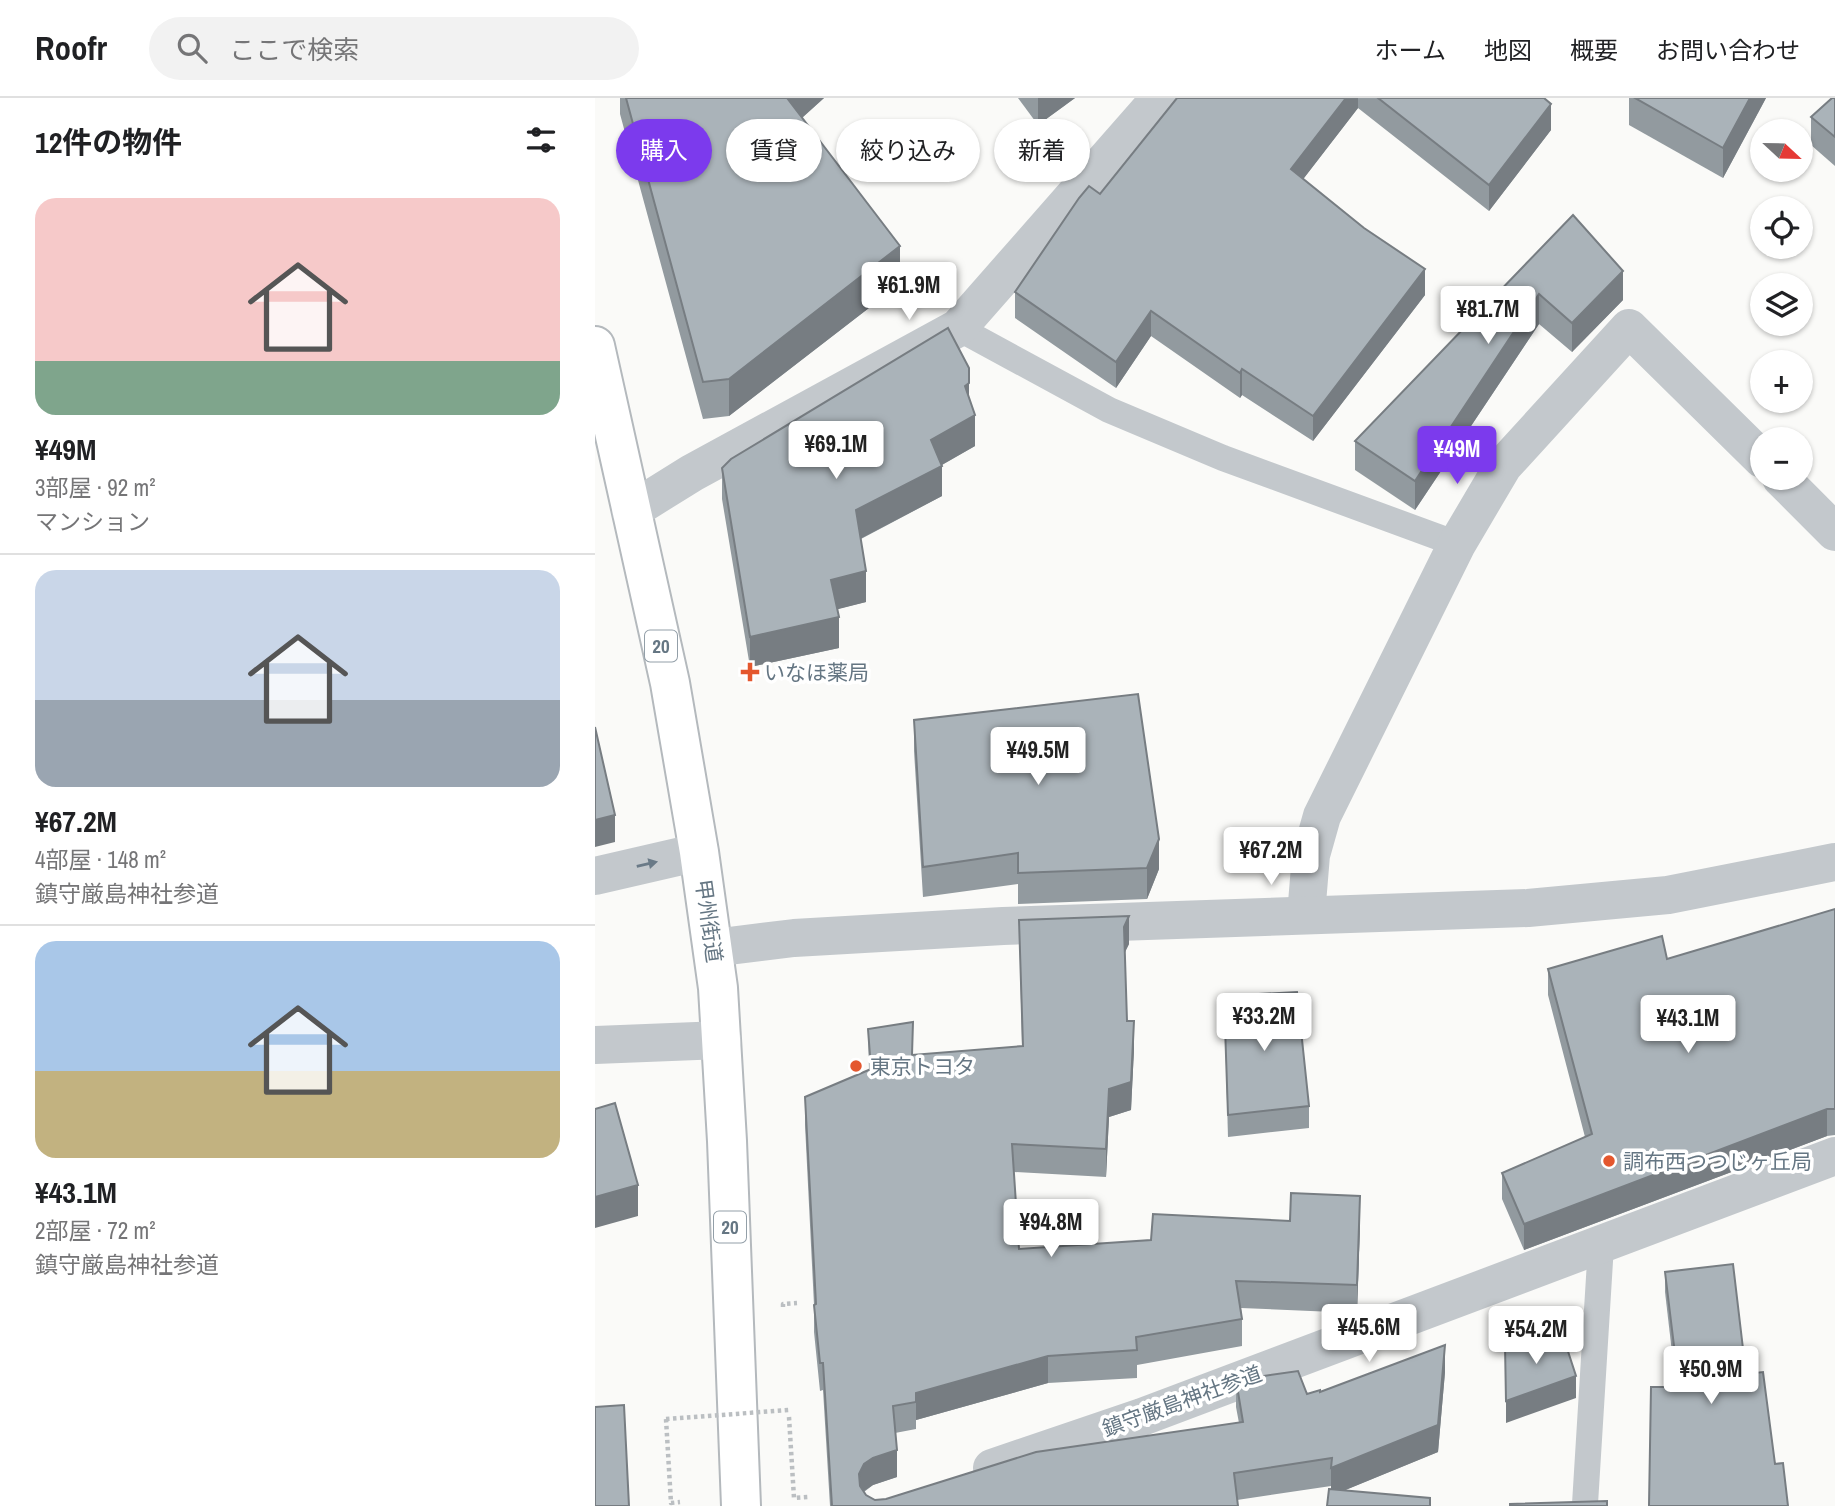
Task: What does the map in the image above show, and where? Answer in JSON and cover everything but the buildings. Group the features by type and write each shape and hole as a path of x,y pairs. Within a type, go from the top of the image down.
{"highway":[{"name":"甲州街道","path":"595,346 670,683 713,948 722,1040 741,1506"}],"street":[{"path":"631,511 692,473 958,328 1160,98"},
{"path":"1306,915 1311,855 1322,816 1457,544 1503,466 1629,328 1750,448"},
{"path":"1793,490 1835,532"},
{"path":"595,876 699,852"},
{"path":"713,948 794,938 989,927 1528,908 1668,895 1835,862"},
{"path":"595,1045 722,1040"},
{"name":"鎮守厳島神社参道","path":"959,1479 1142,1417 1835,1156"}],"lane":[{"path":"958,328 1109,410 1223,458 1457,544"},
{"path":"1585,1504 1601,1245"}],"path":[{"path":"783,1304 797,1303"},
{"path":"680,1502 671,1503 666,1419 789,1410 794,1498 809,1497"}],"place":[{"name":"いなほ薬局","path":"750,672"},
{"name":"東京トヨタ","path":"856,1066"},
{"name":"調布西つつじヶ丘局","path":"1609,1161"}]}
